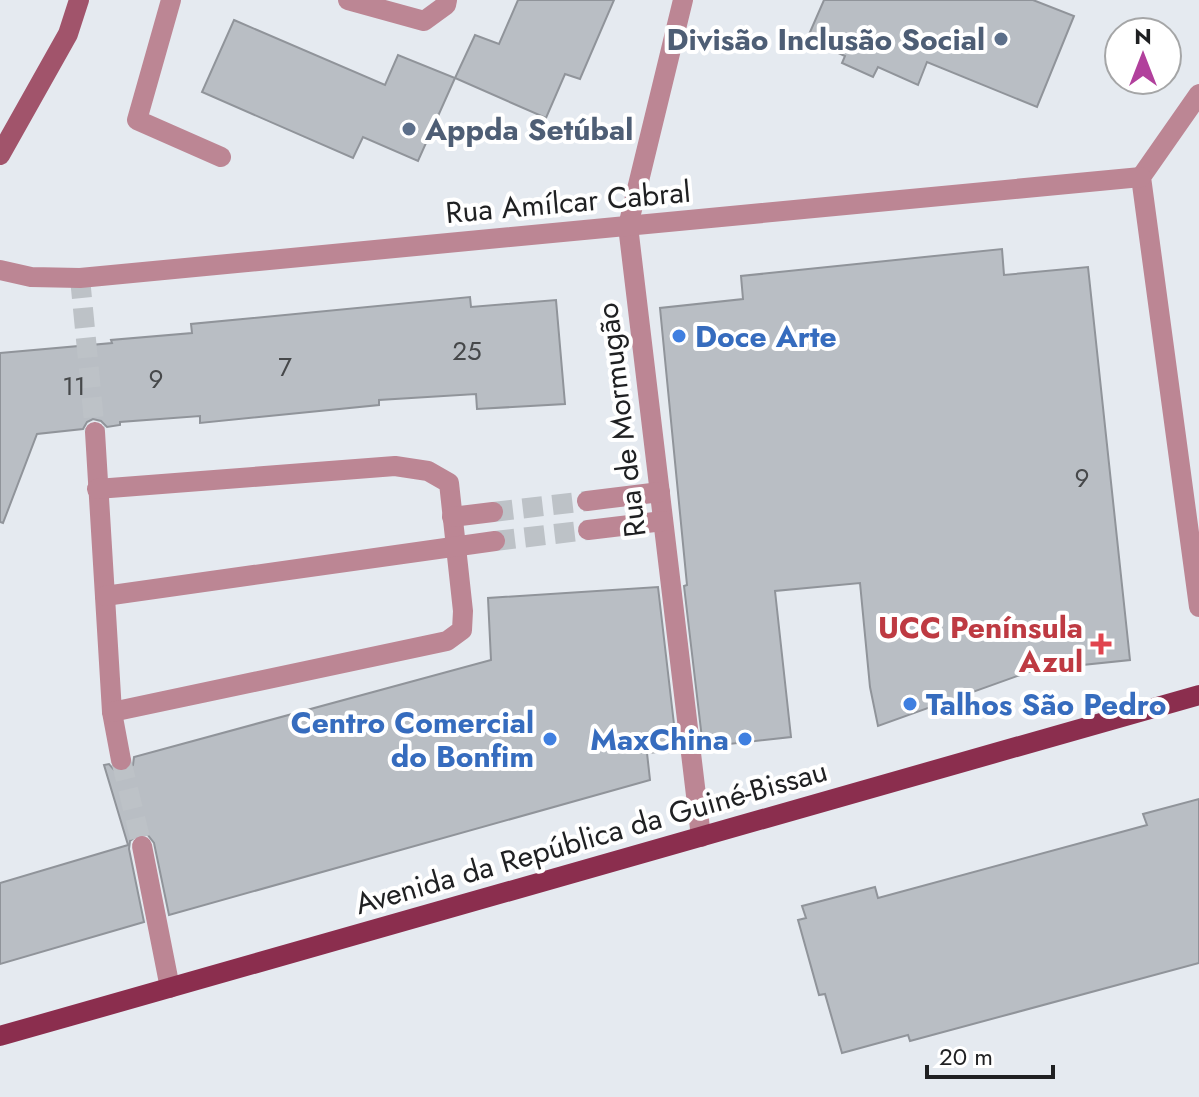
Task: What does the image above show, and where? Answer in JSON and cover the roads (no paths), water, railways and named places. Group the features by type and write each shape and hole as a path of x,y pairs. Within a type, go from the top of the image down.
{"main road":[{"path":"0,155 68,34 79,0"},
{"name":"Avenida da República da Guiné-Bissau","path":"0,1036 1199,695"}],"street":[{"path":"171,0 137,120 221,157"},
{"path":"348,0 424,21 446,5 447,0"},
{"name":"Rua de Mormugão","path":"683,0 628,226 701,837"},
{"path":"1199,94 1141,177 1199,607"},
{"name":"Rua Amílcar Cabral","path":"0,270 31,277 80,278 1141,177"},
{"path":"95,432 112,712 121,760"},
{"path":"97,489 395,466 428,471 449,483 463,611 462,630 447,641 112,712"},
{"path":"587,501 660,492"},
{"path":"452,517 493,512"},
{"path":"588,530 663,521"},
{"path":"105,596 495,541"},
{"path":"142,846 170,988"}],"tunnel":[{"path":"80,278 95,432"},
{"path":"493,512 587,501"},
{"path":"495,541 588,530"},
{"path":"121,760 142,846"}],"place":[{"name":"Divisão Inclusão Social","path":"1001,39"},
{"name":"Appda Setúbal","path":"409,129"},
{"name":"Doce Arte","path":"679,336"},
{"name":"UCC Península Azul","path":"1101,644"},
{"name":"Talhos São Pedro","path":"910,704"},
{"name":"Centro Comercial do Bonfim","path":"550,739"},
{"name":"MaxChina","path":"745,739"}]}
